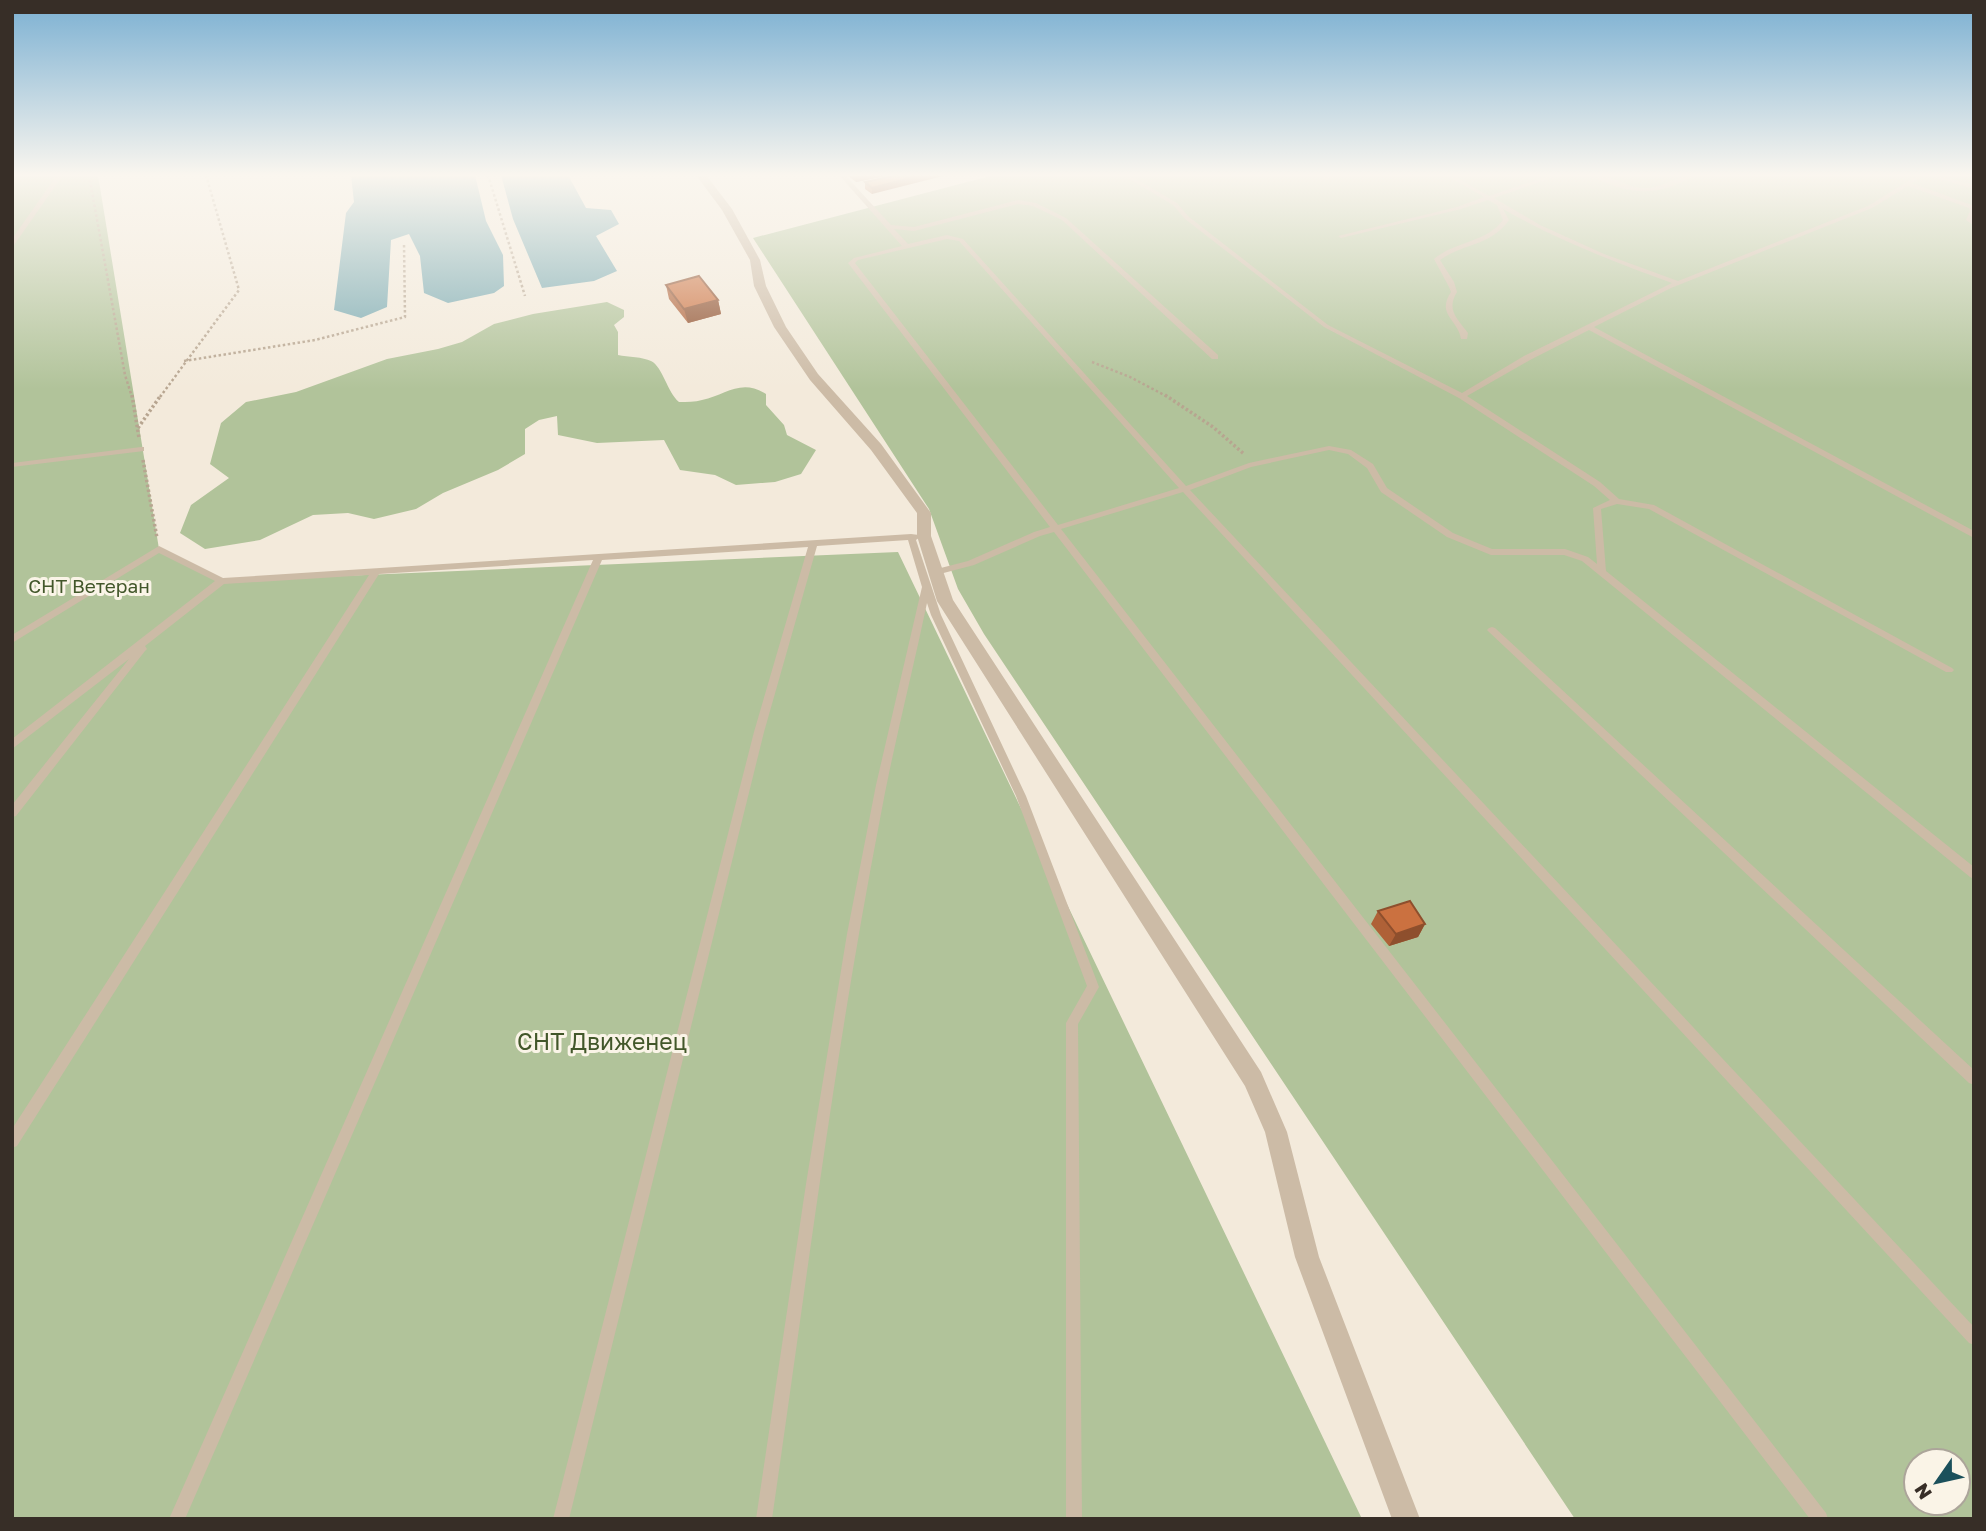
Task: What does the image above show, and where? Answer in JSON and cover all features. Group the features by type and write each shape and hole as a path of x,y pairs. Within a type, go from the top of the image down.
{"street":[{"path":"748,246 755,260 760,286 780,327 814,377 876,447 924,513 918,537"},
{"path":"931,578 1253,1079 1276,1132 1307,1257 1406,1519"}],"lane":[{"path":"967,246 1185,489 1974,1338"},
{"path":"1094,246 1215,357"},
{"path":"1224,246 1326,326 1462,396 1597,484 1616,500 1651,507 1949,670"},
{"path":"1462,246 1445,252 1437,259 1440,269 1452,281 1454,292 1447,300 1447,309 1464,337"},
{"path":"1583,246 1678,283"},
{"path":"1462,396 1527,358 1678,283 1770,246"},
{"path":"907,247 856,259 851,263 1820,1519"},
{"path":"1591,328 1974,535"},
{"path":"931,578 1056,528 1185,489 1240,468 1329,448 1351,452 1370,466 1384,490 1450,535 1491,552 1565,552 1585,559 1974,874"},
{"path":"12,465 141,449"},
{"path":"1602,571 1597,508 1616,500"},
{"path":"12,640 159,549 222,581 918,537 931,578 936,615 1021,796 1093,987 1072,1023 1074,1519"},
{"path":"561,1519 759,732 814,542"},
{"path":"177,1519 599,556"},
{"path":"12,1141 374,573"},
{"path":"764,1519 838,1028 866,864 894,721 931,578"},
{"path":"12,745 222,581"},
{"path":"1492,630 1974,1079"},
{"path":"12,813 155,634"}],"path":[{"path":"102,246 125,375 135,404 137,429 159,549"},
{"path":"137,429 184,361 239,290 227,246"},
{"path":"184,361 315,340 405,317 404,246"},
{"path":"510,246 525,296"},
{"path":"1055,346 1120,372 1186,406 1229,438 1244,453 1245,459 1240,468"}],"green space":[{"name":"СНТ Движенец","path":"12,246 110,246 159,549 222,581 898,552 1362,1519 12,1519"},
{"path":"758,246 1974,246 1974,1519 1575,1519 984,634 958,589 929,509"},
{"path":"607,302 624,310 624,317 614,325 618,332 618,355 644,359 655,364 679,402 699,401 734,389 749,387 766,394 766,405 784,425 787,435 816,450 801,474 775,482 736,485 715,475 680,470 664,440 597,443 558,435 557,416 539,420 525,429 525,454 498,470 443,493 416,509 374,519 348,513 313,515 260,540 205,549 180,533 191,505 229,478 210,464 221,423 246,402 296,392 387,359 462,342 494,324 533,314"}],"water":[{"path":"342,246 391,246 387,307 361,318 334,310"},
{"path":"415,246 499,246 503,255 504,286 494,293 448,303 424,293 420,256"},
{"path":"525,246 602,246 617,271 594,281 542,288"}],"building":[{"path":"699,276 718,300 684,309 666,285"},
{"path":"1410,901 1425,924 1396,934 1378,911"}],"park label":[{"name":"СНТ Ветеран","path":"89,586"}]}
